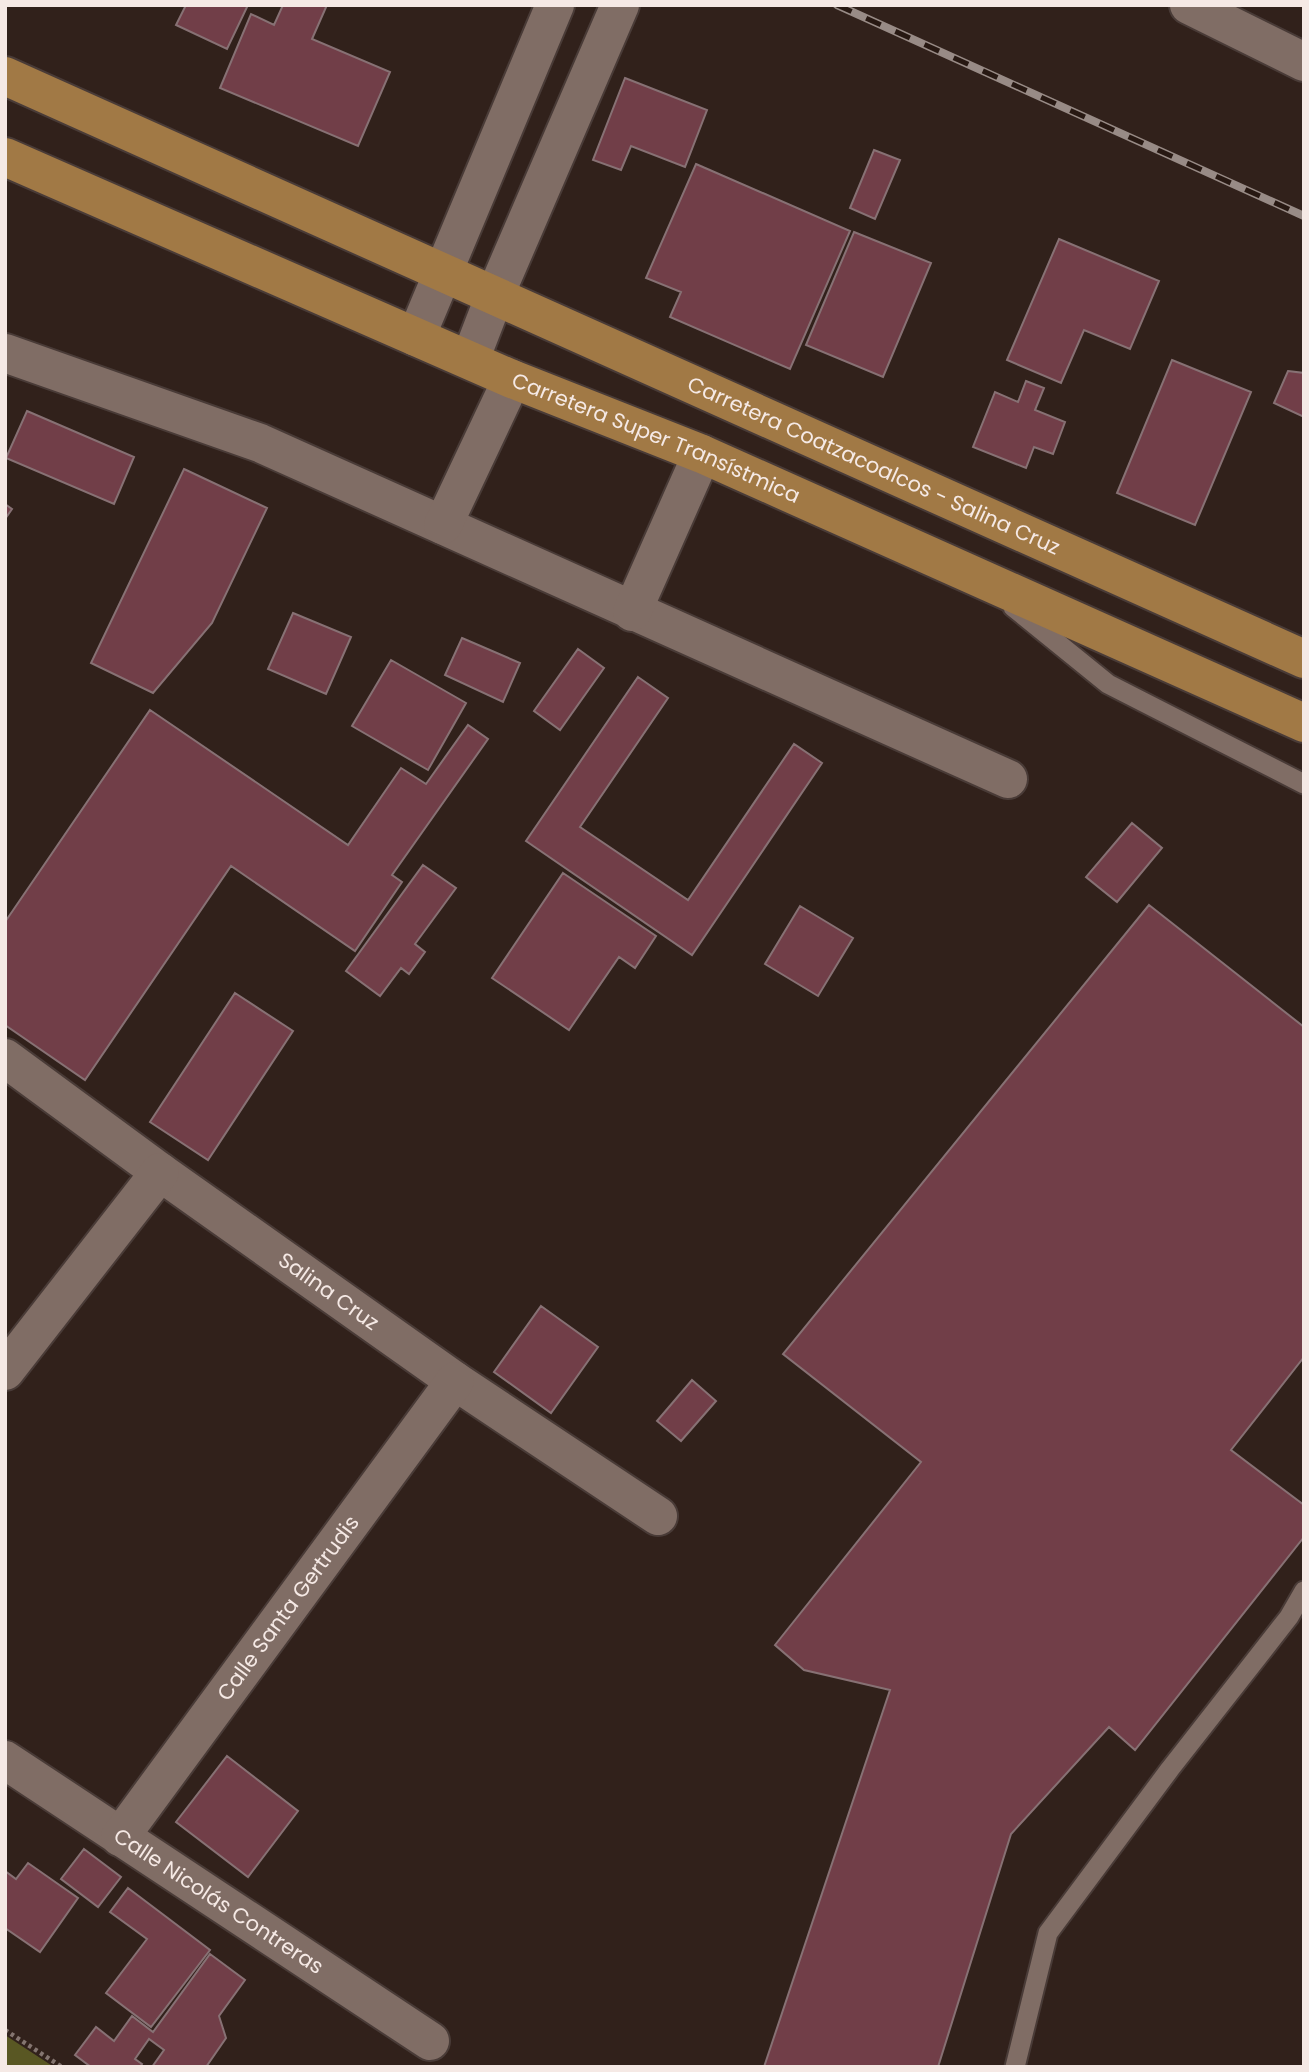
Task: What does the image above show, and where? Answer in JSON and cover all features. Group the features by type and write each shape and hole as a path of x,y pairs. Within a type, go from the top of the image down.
{"main road":[{"path":"5,75 442,273"},
{"name":"Carretera Super Transístmica","path":"5,157 512,379 702,454 1304,723"},
{"name":"Carretera Coatzacoalcos - Salina Cruz","path":"442,273 1304,659"}],"street":[{"path":"416,337 555,5"},
{"path":"470,360 495,295 620,5"},
{"path":"1189,5 1304,62"},
{"path":"5,353 260,443 1008,779"},
{"path":"443,525 512,379"},
{"path":"632,612 702,454"},
{"name":"Salina Cruz","path":"5,1058 160,1172 455,1381 659,1516"},
{"path":"5,1371 160,1172"},
{"name":"Calle Santa Gertrudis","path":"120,1837 455,1381"},
{"name":"Calle Nicolás Contreras","path":"5,1760 430,2041"}],"lane":[{"path":"979,578 1108,684 1304,784"},
{"path":"1015,2067 1048,1933 1178,1758 1289,1617 1304,1591"}],"path":[{"path":"5,2029 62,2067"}],"shaded area":[{"path":"5,2035 54,2067 5,2067"}],"building":[{"path":"186,5 248,5 227,49 176,25"},
{"path":"283,5 327,5 312,39 390,72 358,146 220,88 251,14 274,25"},
{"path":"625,78 707,110 685,167 631,146 621,170 593,160"},
{"path":"874,150 900,160 875,219 850,208"},
{"path":"696,164 850,231 790,369 670,317 681,292 646,278"},
{"path":"854,232 931,263 883,377 806,345"},
{"path":"1059,239 1159,281 1130,349 1084,330 1061,383 1007,360"},
{"path":"1172,360 1251,392 1195,525 1117,493"},
{"path":"1288,371 1304,373 1304,417 1274,403"},
{"path":"1026,381 1044,388 1035,410 1065,422 1053,454 1034,447 1026,468 973,447 995,392 1018,402"},
{"path":"27,411 134,457 114,504 6,458"},
{"path":"184,469 267,508 212,623 153,693 91,663"},
{"path":"5,504 12,509 5,519"},
{"path":"293,613 351,637 326,694 268,669"},
{"path":"462,638 520,663 503,702 445,675"},
{"path":"578,649 604,668 560,730 534,711"},
{"path":"391,660 466,703 428,770 352,726"},
{"path":"638,677 668,698 580,827 688,900 794,744 822,763 692,955 526,841"},
{"path":"150,710 348,845 401,768 426,784 468,725 488,739 392,875 402,882 355,951 231,866 85,1080 5,1025 5,922"},
{"path":"1132,823 1162,848 1117,902 1086,877"},
{"path":"423,865 456,888 415,944 425,952 409,974 401,968 380,996 346,971"},
{"path":"563,873 656,936 635,968 619,957 569,1030 492,978"},
{"path":"1149,905 1304,1027 1304,1357 1231,1450 1304,1505 1304,1537 1135,1750 1109,1727 1011,1834 938,2067 764,2067 890,1690 804,1670 775,1645 921,1462 783,1354"},
{"path":"800,906 853,938 818,996 765,964"},
{"path":"235,993 293,1031 208,1160 150,1122"},
{"path":"541,1306 598,1347 551,1413 494,1372"},
{"path":"692,1380 716,1401 681,1441 657,1421"},
{"path":"227,1756 298,1811 248,1877 176,1822"},
{"path":"84,1849 121,1877 98,1907 61,1879"},
{"path":"28,1863 78,1898 40,1952 5,1928 5,1871 16,1879"},
{"path":"128,1888 210,1950 151,2027 106,1993 147,1939 110,1912"},
{"path":"210,1954 245,1980 219,2016 226,2038 206,2067 152,2067 164,2050 149,2039 135,2059 142,2064 140,2067 91,2067 75,2055 96,2027 114,2041 132,2016 153,2032"}],"railway":[{"path":"837,5 1304,216"}]}
